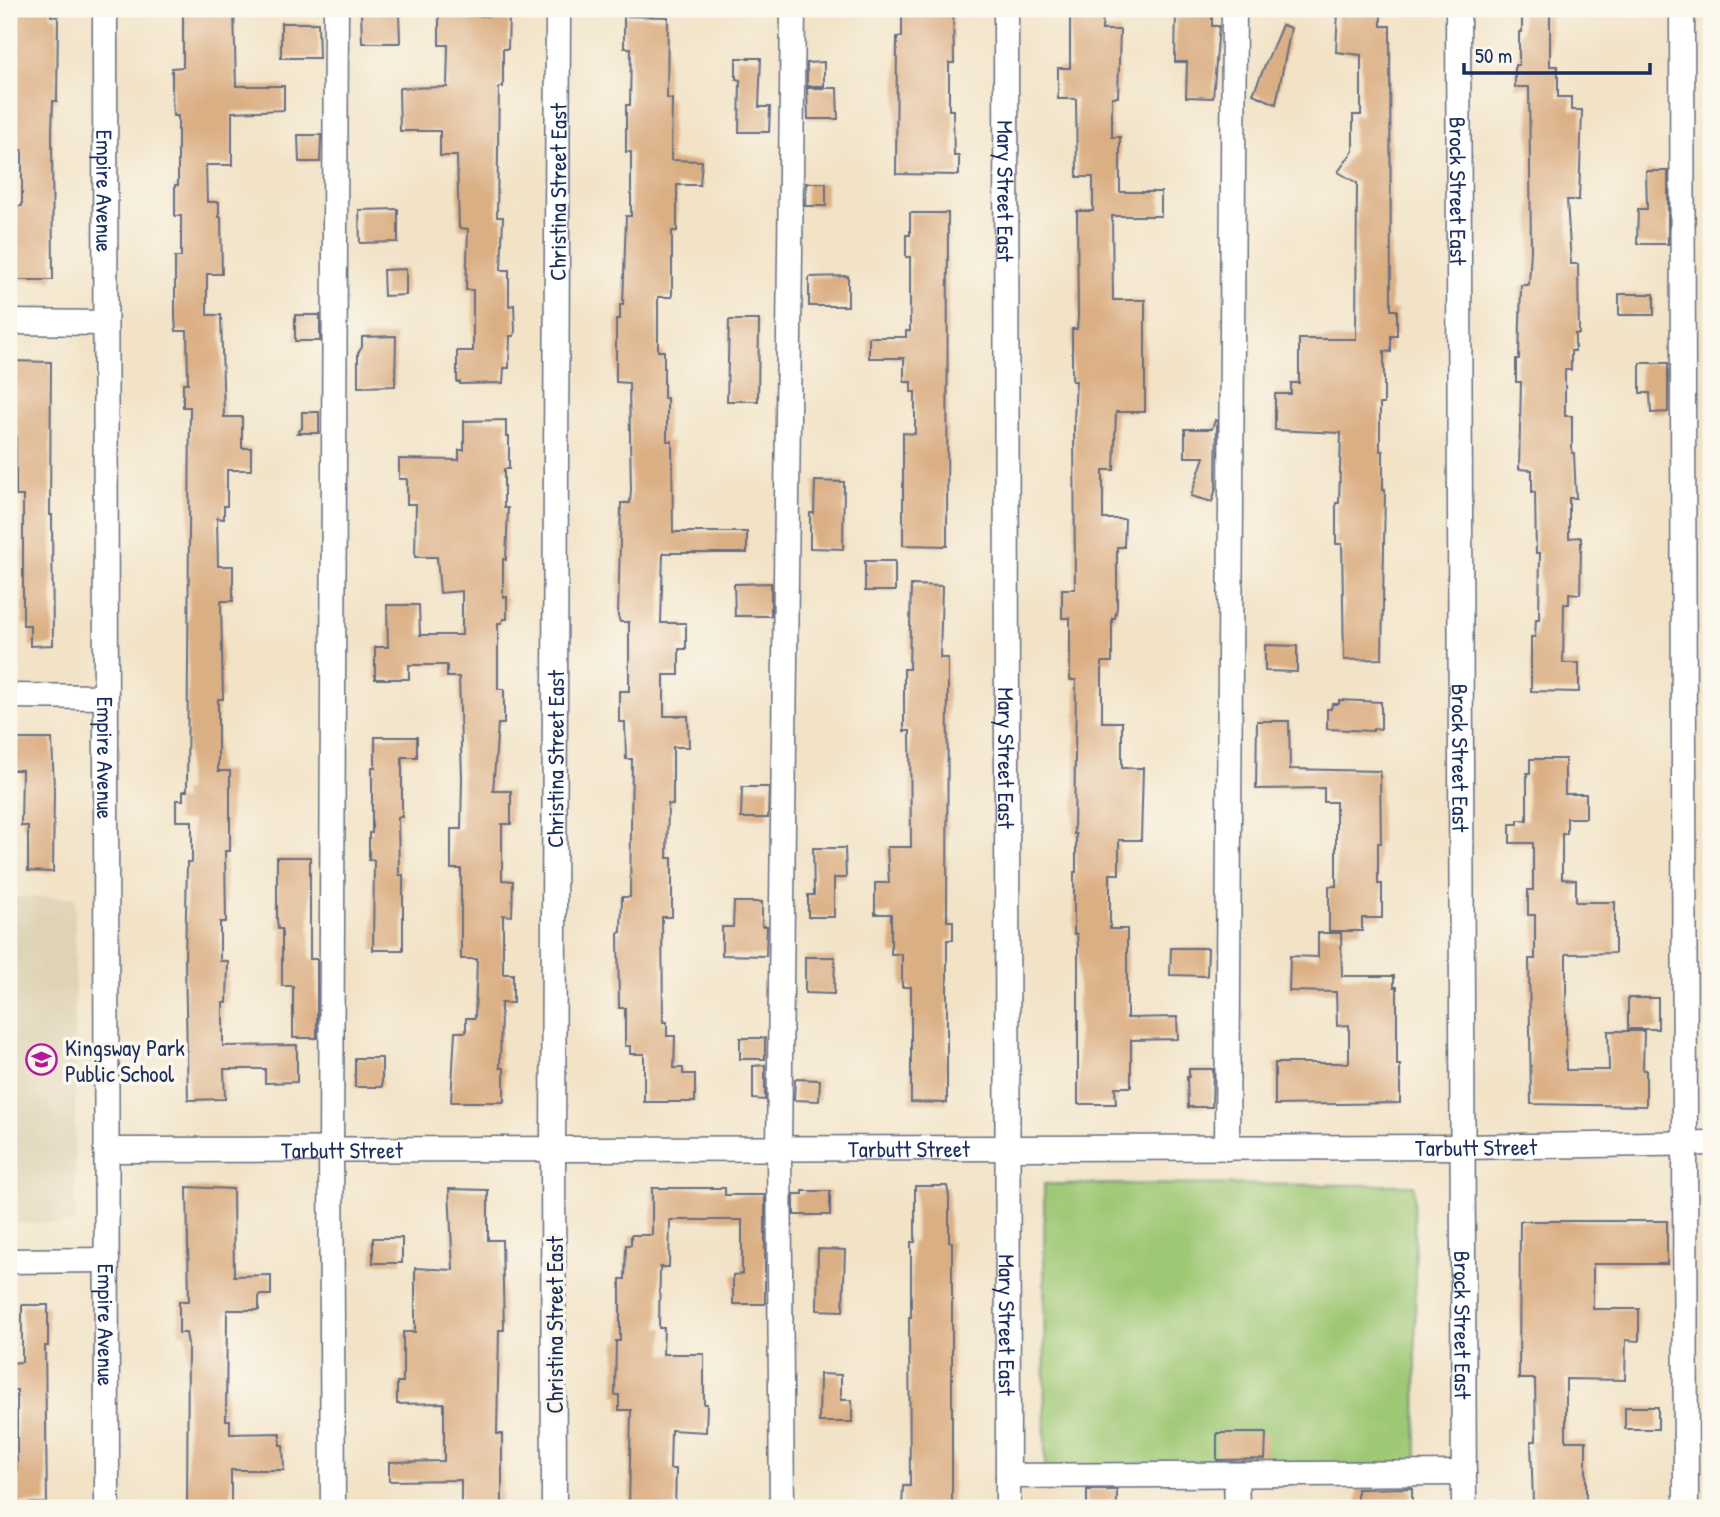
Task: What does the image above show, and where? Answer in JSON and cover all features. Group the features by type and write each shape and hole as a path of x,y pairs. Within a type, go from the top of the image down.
{"street":[{"name":"Empire Avenue","path":"105,9 107,1508"},
{"path":"333,1508 331,1151 336,9"},
{"name":"Christina Street East","path":"554,1508 558,9"},
{"path":"782,1508 779,1148 793,9"},
{"name":"Mary Street East","path":"1006,9 1008,1508"},
{"path":"1227,1148 1234,9"},
{"name":"Brock Street East","path":"1458,9 1464,1508"},
{"path":"1682,9 1686,1508"},
{"path":"9,322 105,323"},
{"path":"9,696 105,697"},
{"name":"Tarbutt Street","path":"106,1150 1464,1147 1711,1143"},
{"path":"9,1261 107,1260"},
{"path":"1008,1476 1464,1474"},
{"path":"1237,1475 1237,1508"}],"shaded area":[{"name":"Kingsway Park Public School","path":"9,897 75,897 75,1223 9,1223"}],"green space":[{"path":"1044,1184 1414,1185 1417,1469 1045,1470"}],"building":[{"path":"9,9 51,9 51,16 58,17 57,101 53,101 52,132 53,280 13,280 13,262 9,262 9,206 22,206 22,150 19,150 19,143 12,143 12,117 9,117"},
{"path":"183,9 234,9 236,86 284,86 284,110 232,112 232,165 206,165 207,202 219,202 222,274 207,274 207,315 221,315 224,417 242,417 242,448 251,448 251,470 227,470 227,506 224,506 224,519 217,518 218,566 233,566 233,601 221,601 223,699 218,699 218,771 230,771 230,851 225,851 226,922 220,922 220,961 228,961 227,1003 223,1003 223,1046 297,1045 297,1082 265,1083 265,1069 224,1069 225,1099 188,1100 185,961 187,862 192,862 192,821 176,821 176,800 183,800 183,791 187,791 190,407 183,407 183,383 188,383 187,331 176,331 175,318 175,257 181,257 181,216 175,216 178,116 173,116 172,93 172,68 183,67"},
{"path":"902,9 953,9 954,63 949,63 949,110 953,110 954,156 959,156 959,175 896,174 897,37 902,37"},
{"path":"1070,9 1103,9 1102,30 1120,30 1118,97 1112,97 1112,137 1120,137 1120,192 1161,192 1161,216 1112,216 1113,300 1145,300 1145,412 1116,412 1114,470 1103,470 1103,519 1125,519 1124,547 1117,547 1117,608 1115,618 1112,618 1112,662 1102,662 1102,722 1122,722 1122,768 1143,768 1141,840 1119,840 1119,874 1110,874 1110,929 1127,929 1127,1018 1177,1017 1178,1039 1131,1040 1131,1087 1115,1087 1116,1104 1078,1104 1078,946 1077,934 1074,934 1076,680 1070,680 1070,618 1062,618 1062,589 1075,589 1076,381 1072,381 1072,329 1077,329 1078,317 1077,211 1093,211 1093,177 1077,177 1076,99 1058,99 1058,68 1070,68"},
{"path":"1176,9 1212,9 1212,26 1219,26 1213,98 1186,97 1187,62 1175,62"},
{"path":"1338,9 1381,9 1381,26 1390,26 1391,310 1397,310 1397,336 1391,336 1391,352 1384,351 1384,404 1380,404 1380,451 1383,451 1385,490 1382,659 1344,660 1342,544 1336,544 1341,433 1275,430 1275,394 1291,394 1291,383 1299,383 1299,339 1356,339 1357,183 1338,172 1353,151 1353,115 1361,115 1361,55 1336,52"},
{"path":"1522,9 1550,9 1550,66 1558,66 1558,97 1571,97 1571,110 1582,110 1579,200 1567,200 1571,264 1578,264 1579,334 1575,334 1575,351 1571,351 1571,370 1565,370 1565,416 1572,416 1576,498 1569,498 1569,538 1581,537 1580,594 1569,593 1569,604 1564,604 1563,663 1579,663 1579,692 1531,691 1531,637 1535,637 1536,619 1539,619 1540,553 1536,553 1532,470 1519,469 1521,382 1516,382 1521,285 1529,285 1531,248 1529,87 1515,87"},
{"path":"361,10 399,10 400,43 362,43"},
{"path":"439,16 509,16 508,49 503,49 503,87 499,87 497,217 503,217 501,270 509,270 509,306 514,305 515,331 514,336 510,336 509,368 504,368 503,383 457,382 457,351 473,351 473,290 466,290 468,229 459,228 457,156 440,156 440,131 400,131 399,88 447,87 448,45 439,45"},
{"path":"624,16 668,17 667,98 672,99 671,160 702,161 700,185 677,185 677,231 672,231 672,297 658,297 658,351 664,351 667,441 672,441 673,532 747,532 747,553 663,553 661,623 686,623 686,649 679,649 679,675 664,675 664,716 688,716 689,747 673,747 673,805 668,804 667,858 672,858 672,917 662,917 663,1022 667,1022 667,1036 675,1036 674,1068 683,1068 683,1074 695,1074 695,1102 644,1102 644,1054 630,1054 630,1046 625,1046 625,1008 619,1008 618,933 621,932 622,897 630,897 632,759 626,759 625,722 619,722 619,691 629,691 629,622 620,622 618,616 621,503 630,503 631,490 629,383 616,382 616,319 620,319 620,305 623,305 626,216 631,216 631,152 626,152 626,105 630,105 631,48 624,48"},
{"path":"281,23 318,23 319,58 281,58"},
{"path":"1282,25 1291,28 1276,104 1253,94"},
{"path":"736,58 761,58 759,107 770,107 769,132 739,132 740,80 736,79"},
{"path":"824,62 824,86 807,86 807,63"},
{"path":"807,88 837,88 838,119 808,119"},
{"path":"298,135 321,135 320,162 299,162"},
{"path":"1646,171 1668,171 1668,244 1637,244 1638,209 1647,209"},
{"path":"806,183 826,183 826,206 805,206"},
{"path":"398,209 398,242 360,243 359,210"},
{"path":"910,213 948,213 947,546 903,545 903,433 915,434 915,392 911,392 911,382 904,382 904,358 869,358 869,337 906,337 906,331 910,331 910,257 906,257 906,235 910,235"},
{"path":"406,269 406,295 384,296 383,270"},
{"path":"848,276 848,306 809,306 809,277"},
{"path":"1619,294 1654,294 1654,315 1619,315"},
{"path":"295,315 320,315 320,341 295,341"},
{"path":"729,320 759,320 758,401 727,401"},
{"path":"396,336 395,386 358,387 358,353 362,347 362,337"},
{"path":"9,361 51,362 53,645 30,646 30,625 23,625 23,496 16,496 16,436 9,436"},
{"path":"1640,363 1668,363 1668,412 1651,413 1650,393 1640,393"},
{"path":"302,412 319,412 319,433 297,433 302,428"},
{"path":"506,420 509,469 504,469 504,508 508,508 506,560 503,559 503,597 507,597 507,619 498,623 498,689 504,689 504,724 498,724 493,791 511,791 511,824 502,824 502,880 513,881 512,916 503,915 503,974 513,974 513,1003 501,1003 500,1068 504,1068 504,1102 451,1102 455,1032 466,1032 466,1018 475,1018 477,959 461,959 461,869 451,869 451,829 461,829 459,677 447,677 447,665 409,665 409,679 375,679 375,647 388,647 387,605 419,605 420,635 462,635 462,591 440,593 437,557 415,557 416,504 407,504 407,479 399,479 399,459 459,460 459,450 464,450 464,421"},
{"path":"1215,420 1216,488 1212,502 1191,496 1204,457 1185,457 1185,429 1212,429"},
{"path":"815,481 844,482 843,549 810,548 810,513 814,513"},
{"path":"865,561 895,561 895,591 865,591"},
{"path":"771,583 771,616 735,616 734,584"},
{"path":"911,585 942,586 940,658 948,658 947,921 953,921 953,940 947,940 947,1103 911,1102 911,987 902,987 902,954 891,954 891,914 875,914 875,883 889,883 887,847 911,847 910,731 904,731 904,669 909,669"},
{"path":"1265,645 1297,646 1297,672 1265,671"},
{"path":"1339,700 1381,702 1381,729 1327,729 1327,709 1331,709 1332,704 1339,704"},
{"path":"1257,721 1289,721 1290,769 1380,771 1381,843 1378,843 1378,884 1382,884 1382,918 1362,918 1362,931 1329,931 1329,886 1336,886 1336,802 1324,802 1324,788 1256,789"},
{"path":"375,737 417,737 417,757 402,757 402,817 398,817 399,875 403,875 403,950 373,950 374,860 369,860 369,833 372,833"},
{"path":"10,739 52,739 53,872 28,871 28,826 21,826 22,770 10,770"},
{"path":"1530,759 1565,759 1565,794 1586,794 1586,818 1567,818 1567,834 1562,834 1562,879 1576,880 1576,902 1615,902 1615,953 1566,954 1566,1070 1609,1070 1608,1031 1644,1031 1646,1106 1531,1104 1529,959 1535,959 1535,915 1528,915 1528,890 1533,890 1533,843 1510,843 1510,824 1527,820 1527,773 1530,773"},
{"path":"742,787 769,787 768,818 741,818"},
{"path":"813,848 845,848 846,878 834,878 834,917 808,917 808,895 814,895"},
{"path":"277,857 310,857 310,959 317,959 317,1038 293,1038 293,986 282,986 282,929 278,929 277,919"},
{"path":"734,902 762,902 762,926 767,926 766,956 722,955 722,927 733,927"},
{"path":"1318,933 1341,933 1342,976 1394,976 1394,987 1397,987 1400,1103 1275,1105 1275,1063 1349,1063 1349,1025 1337,1026 1336,992 1289,991 1290,956 1318,957"},
{"path":"1171,948 1208,948 1207,976 1170,975"},
{"path":"805,957 835,957 834,994 805,993"},
{"path":"1628,998 1658,998 1658,1029 1628,1029"},
{"path":"740,1038 765,1038 765,1059 740,1059"},
{"path":"355,1058 382,1058 382,1087 355,1087"},
{"path":"765,1065 765,1100 753,1099 753,1066"},
{"path":"1189,1069 1213,1069 1212,1107 1188,1107"},
{"path":"795,1079 820,1080 819,1101 794,1100"},
{"path":"915,1186 947,1186 949,1196 949,1242 952,1242 952,1508 902,1508 903,1486 910,1486 909,1317 911,1242 915,1242"},
{"path":"187,1187 233,1189 234,1276 271,1275 271,1295 259,1295 259,1310 227,1310 226,1420 230,1420 230,1434 280,1433 284,1470 231,1470 231,1508 187,1507 188,1344 186,1333 179,1333 179,1301 189,1301"},
{"path":"652,1188 725,1188 725,1195 765,1195 765,1304 733,1304 733,1275 742,1274 742,1220 670,1220 669,1267 660,1267 659,1328 664,1328 663,1354 704,1354 706,1432 671,1430 670,1469 676,1469 675,1508 629,1508 631,1410 619,1410 619,1395 615,1395 616,1341 620,1341 620,1279 625,1279 626,1245 631,1245 631,1235 652,1235"},
{"path":"449,1189 488,1190 488,1240 502,1240 504,1330 499,1330 497,1434 502,1434 502,1508 461,1508 461,1480 389,1481 389,1462 444,1461 444,1403 397,1404 397,1382 403,1382 403,1332 415,1332 415,1268 453,1270"},
{"path":"803,1191 830,1191 830,1215 794,1215 794,1194 803,1194"},
{"path":"1520,1221 1667,1221 1667,1264 1593,1264 1593,1309 1639,1309 1639,1341 1626,1340 1625,1380 1566,1379 1566,1441 1586,1441 1586,1502 1572,1502 1572,1508 1539,1508 1539,1503 1533,1503 1531,1441 1536,1441 1535,1379 1519,1379"},
{"path":"373,1238 402,1238 402,1263 373,1263"},
{"path":"818,1249 845,1250 843,1311 817,1310"},
{"path":"22,1305 48,1305 48,1346 45,1346 47,1503 9,1503 9,1475 17,1475 17,1390 9,1390 9,1363 22,1362"},
{"path":"820,1374 841,1375 841,1400 852,1400 852,1422 819,1422"},
{"path":"1625,1407 1658,1407 1658,1429 1625,1429"},
{"path":"1217,1433 1266,1433 1265,1459 1217,1460"},
{"path":"1412,1488 1412,1507 1357,1508 1357,1489"},
{"path":"1087,1490 1117,1490 1117,1508 1087,1508"}],"place":[{"name":"Kingsway Park Public School","path":"42,1060"}]}
